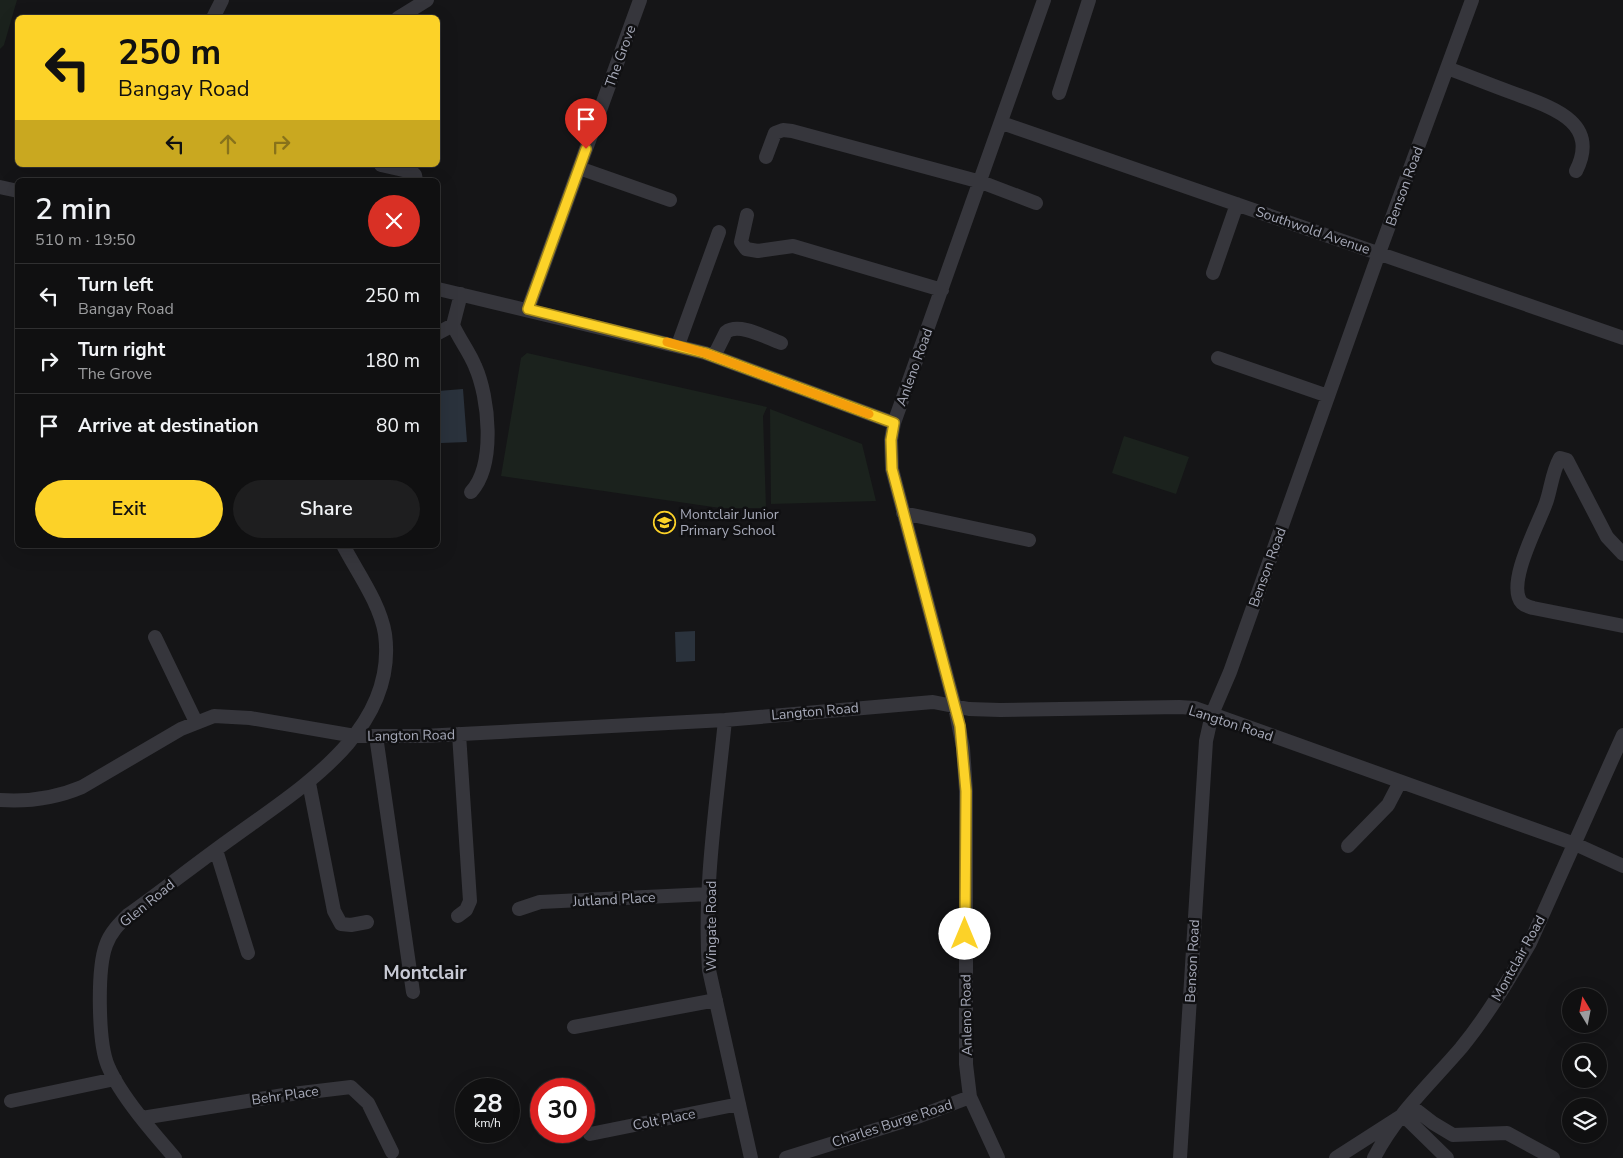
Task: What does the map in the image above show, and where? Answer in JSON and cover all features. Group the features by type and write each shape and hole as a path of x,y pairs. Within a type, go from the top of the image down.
{"street":[{"path":"214,15 222,0"},
{"path":"403,15 427,0"},
{"name":"The Grove","path":"528,309 640,0"},
{"name":"Anleno Road","path":"998,1158 970,1097 966,1036 966,791 962,741 955,706 892,469 891,440 894,423 1002,123 1044,0"},
{"path":"1059,93 1089,0"},
{"name":"Benson Road","path":"1180,1158 1206,741 1212,714 1230,672 1379,253 1472,0"},
{"path":"1447,68 1550,108 1571,120 1578,131 1584,149 1576,171"},
{"name":"Southwold Avenue","path":"1002,123 1623,338"},
{"path":"766,157 775,133 783,130 792,131 981,182 1036,203"},
{"path":"390,167 412,172 416,178"},
{"path":"579,168 670,200"},
{"path":"0,187 15,190"},
{"path":"1214,273 1237,204"},
{"path":"747,215 741,242 746,249 758,251 793,246 942,290"},
{"path":"678,345 719,232"},
{"path":"440,289 678,345 714,356 894,423"},
{"path":"461,294 453,325 476,367 487,430 486,454 478,485 471,492"},
{"path":"440,332 453,325"},
{"path":"714,356 730,329 740,329 781,343"},
{"path":"1218,358 1328,396"},
{"path":"1623,554 1607,537 1567,460 1560,458 1545,506 1518,578 1519,597 1522,603 1533,608 1623,626"},
{"path":"903,513 1029,540"},
{"name":"Glen Road","path":"175,1158 142,1118 108,1066 102,1041 101,970 106,943 128,915 308,783 355,736 378,698 385,676 385,632 377,610 345,548"},
{"path":"155,636 196,722"},
{"name":"Langton Road","path":"0,800 44,799 66,794 82,787 204,718 227,716 355,736 376,736 459,734 725,720 933,702 1000,710 1179,707 1195,708 1212,714 1575,844 1623,866"},
{"name":"Wingate Road","path":"725,720 709,894 708,956 751,1158"},
{"path":"458,916 466,910 470,901 459,734"},
{"name":"Montclair Road","path":"1374,1158 1407,1110 1462,1046 1512,974 1530,943 1623,735"},
{"path":"376,736 413,992"},
{"path":"1348,846 1388,805 1400,782"},
{"path":"308,783 334,911 341,924 351,925 367,922"},
{"path":"216,850 248,953"},
{"name":"Jutland Place","path":"519,909 540,902 709,894"},
{"path":"574,1027 716,1000"},
{"path":"11,1101 115,1079"},
{"name":"Behr Place","path":"142,1118 284,1095 351,1087 368,1102 392,1152"},
{"name":"Charles Burge Road","path":"786,1158 920,1116 970,1097"},
{"name":"Colt Place","path":"595,1133 739,1104"},
{"path":"1336,1158 1407,1110"},
{"path":"1407,1110 1447,1158"},
{"path":"1407,1110 1453,1135 1507,1133 1553,1158"}],"shaded area":[{"path":"0,0 17,0 4,45 0,49"},
{"path":"527,353 767,407 763,416 766,508 720,508 501,476 521,358"},
{"path":"463,389 467,442 441,443 440,391"},
{"path":"770,409 862,444 876,501 771,504"},
{"path":"1124,436 1189,457 1176,494 1112,473"},
{"path":"695,631 695,661 676,662 675,632"}],"slow traffic":[{"path":"667,342 705,353 869,414"}],"place":[{"name":"Montclair Junior Primary School","path":"664,522"}],"district":[{"name":"Montclair","path":"425,972"}],"route":[{"path":"586,149 528,309 705,353 894,423 891,440 892,469 960,726 966,791 965,934"}]}
